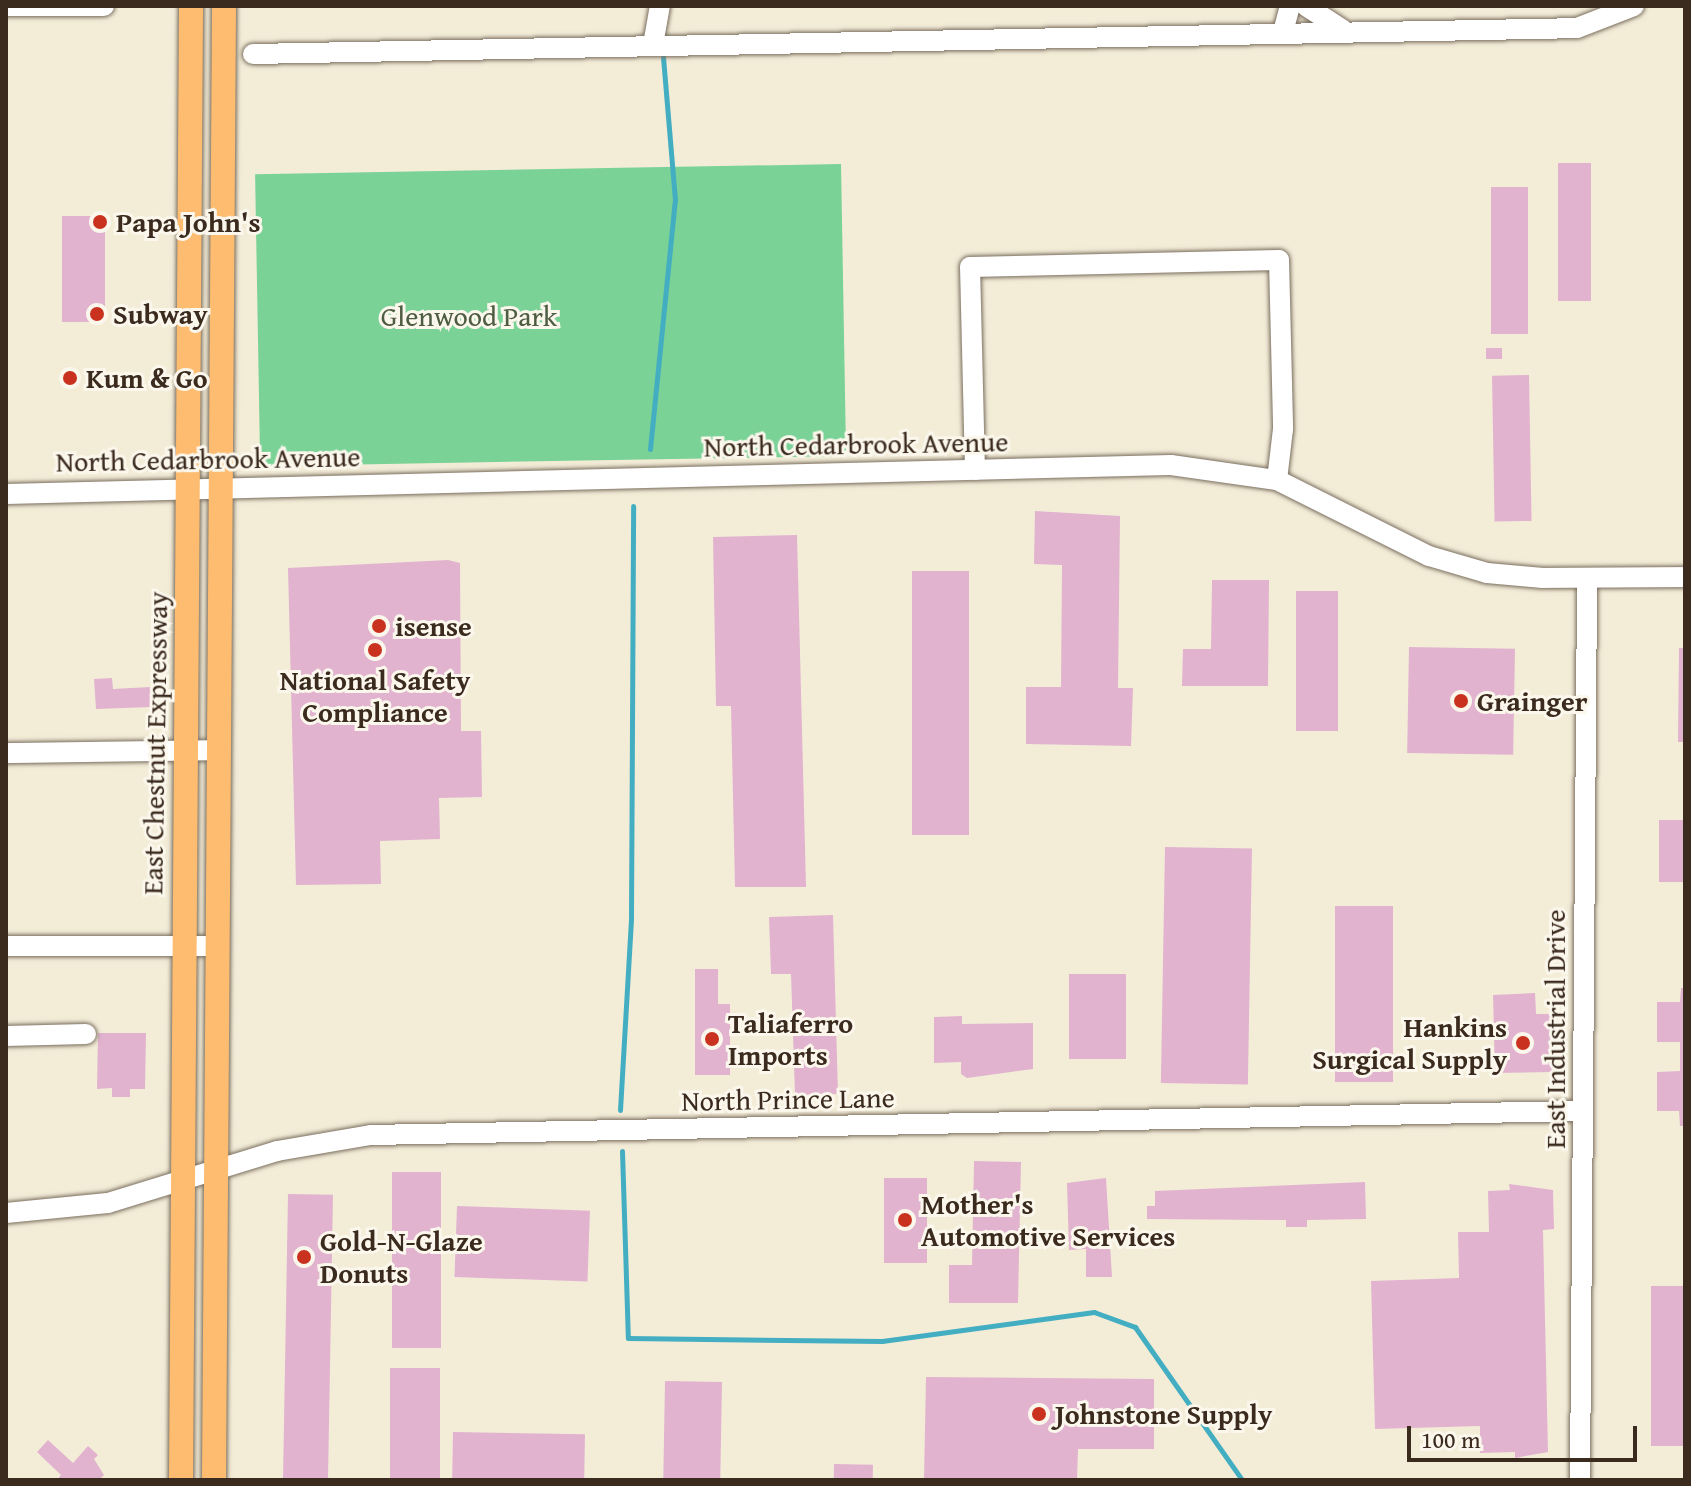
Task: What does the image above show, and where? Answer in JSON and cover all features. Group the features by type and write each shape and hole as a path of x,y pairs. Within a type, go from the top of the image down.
{"main road":[{"name":"East Chestnut Expressway","path":"181,1480 191,6"},
{"path":"214,1480 224,6"}],"street":[{"path":"6,6 104,6"},
{"path":"653,45 660,6"},
{"path":"1283,32 1290,6"},
{"path":"1306,6 1343,30"},
{"path":"253,54 1343,30 1577,28 1634,6"},
{"path":"975,470 970,267 1279,260 1283,429 1277,480"},
{"name":"North Cedarbrook Avenue","path":"6,494 219,485 1171,465 1277,480 1429,556 1459,566 1517,577 1685,577"},
{"name":"East Industrial Drive","path":"1580,1480 1587,579"},
{"path":"6,753 218,750"},
{"path":"6,946 218,946"},
{"path":"6,1036 86,1034"},
{"name":"North Prince Lane","path":"6,1213 108,1203 183,1184 217,1170 310,1143 371,1135 1582,1111"}],"green space":[{"name":"Glenwood Park","path":"841,164 846,456 260,466 255,174"}],"building":[{"path":"1558,163 1591,163 1591,301 1558,301"},
{"path":"1491,187 1528,187 1528,334 1491,334"},
{"path":"62,216 105,216 105,322 62,322"},
{"path":"1486,348 1502,348 1502,359 1486,359"},
{"path":"1529,375 1532,521 1495,522 1492,376"},
{"path":"1035,511 1120,516 1118,688 1133,688 1131,746 1026,744 1026,687 1061,687 1062,565 1034,564"},
{"path":"797,535 806,887 735,887 731,706 716,706 713,537"},
{"name":"National Safety Compliance","path":"448,560 460,563 461,731 481,731 482,797 439,798 440,839 380,841 381,884 296,885 288,568"},
{"path":"912,571 969,571 969,835 912,835"},
{"path":"1212,580 1269,580 1268,686 1182,686 1183,649 1211,649"},
{"path":"1296,591 1338,591 1338,731 1296,731"},
{"name":"Grainger","path":"1409,647 1515,649 1513,755 1407,753"},
{"path":"1679,648 1685,648 1685,742 1678,742"},
{"path":"112,678 113,689 150,687 151,707 96,709 94,679"},
{"path":"1659,820 1685,820 1685,882 1659,882"},
{"path":"1165,847 1252,849 1248,1084 1161,1083"},
{"path":"1335,906 1393,906 1393,1082 1335,1082"},
{"path":"833,915 838,1094 795,1095 791,974 771,974 769,917"},
{"name":"Taliaferro Imports","path":"695,969 718,969 718,1004 730,1004 730,1075 695,1075"},
{"path":"1069,974 1126,974 1126,1059 1069,1059"},
{"path":"1681,988 1685,988 1685,1126 1680,1126 1679,1111 1657,1111 1657,1072 1680,1071 1680,1042 1657,1042 1657,1002 1680,1002"},
{"name":"Hankins Surgical Supply","path":"1535,993 1536,1014 1552,1014 1553,1072 1495,1073 1493,995"},
{"path":"962,1016 962,1024 1033,1023 1033,1069 967,1078 961,1074 961,1062 934,1063 934,1017"},
{"path":"98,1033 146,1033 145,1089 130,1089 130,1097 112,1097 112,1088 97,1089"},
{"path":"974,1161 1021,1162 1018,1303 949,1303 949,1265 972,1265"},
{"path":"392,1172 441,1172 441,1348 392,1348"},
{"name":"Mother's Automotive Services","path":"884,1178 927,1178 927,1263 884,1263"},
{"path":"1106,1178 1112,1277 1086,1277 1086,1249 1069,1250 1067,1183"},
{"path":"1365,1182 1366,1219 1307,1220 1307,1227 1286,1227 1286,1220 1147,1219 1147,1206 1155,1206 1155,1191"},
{"path":"1509,1184 1553,1190 1554,1229 1543,1230 1548,1452 1515,1458 1515,1452 1480,1453 1480,1426 1375,1429 1371,1281 1459,1278 1458,1232 1489,1232 1488,1191 1510,1190"},
{"path":"288,1194 333,1195 328,1480 283,1480"},
{"path":"457,1206 590,1211 587,1282 455,1277"},
{"path":"1651,1286 1685,1286 1685,1446 1651,1446"},
{"path":"390,1368 440,1368 440,1480 390,1480"},
{"name":"Johnstone Supply","path":"926,1377 1154,1379 1154,1449 1078,1449 1077,1480 924,1480"},
{"path":"665,1381 722,1382 720,1480 663,1480"},
{"path":"453,1432 585,1434 584,1480 452,1480"},
{"path":"48,1440 73,1463 88,1446 98,1455 94,1459 104,1475 99,1480 57,1480 61,1475 37,1452"},
{"path":"834,1464 873,1465 873,1480 834,1480"}],"waterway":[{"path":"650,449 675,200 663,58"},
{"path":"620,1110 631,917 633,506"},
{"path":"622,1151 628,1338 882,1341 1094,1312 1135,1327 1242,1480"}],"place":[{"name":"Papa John's","path":"100,222"},
{"name":"Subway","path":"97,314"},
{"name":"Kum & Go","path":"70,378"},
{"name":"isense","path":"379,626"},
{"name":"National Safety Compliance","path":"375,650"},
{"name":"Grainger","path":"1461,701"},
{"name":"Taliaferro Imports","path":"712,1039"},
{"name":"Hankins Surgical Supply","path":"1523,1043"},
{"name":"Mother's Automotive Services","path":"905,1220"},
{"name":"Gold-N-Glaze Donuts","path":"304,1257"},
{"name":"Johnstone Supply","path":"1039,1414"}]}
